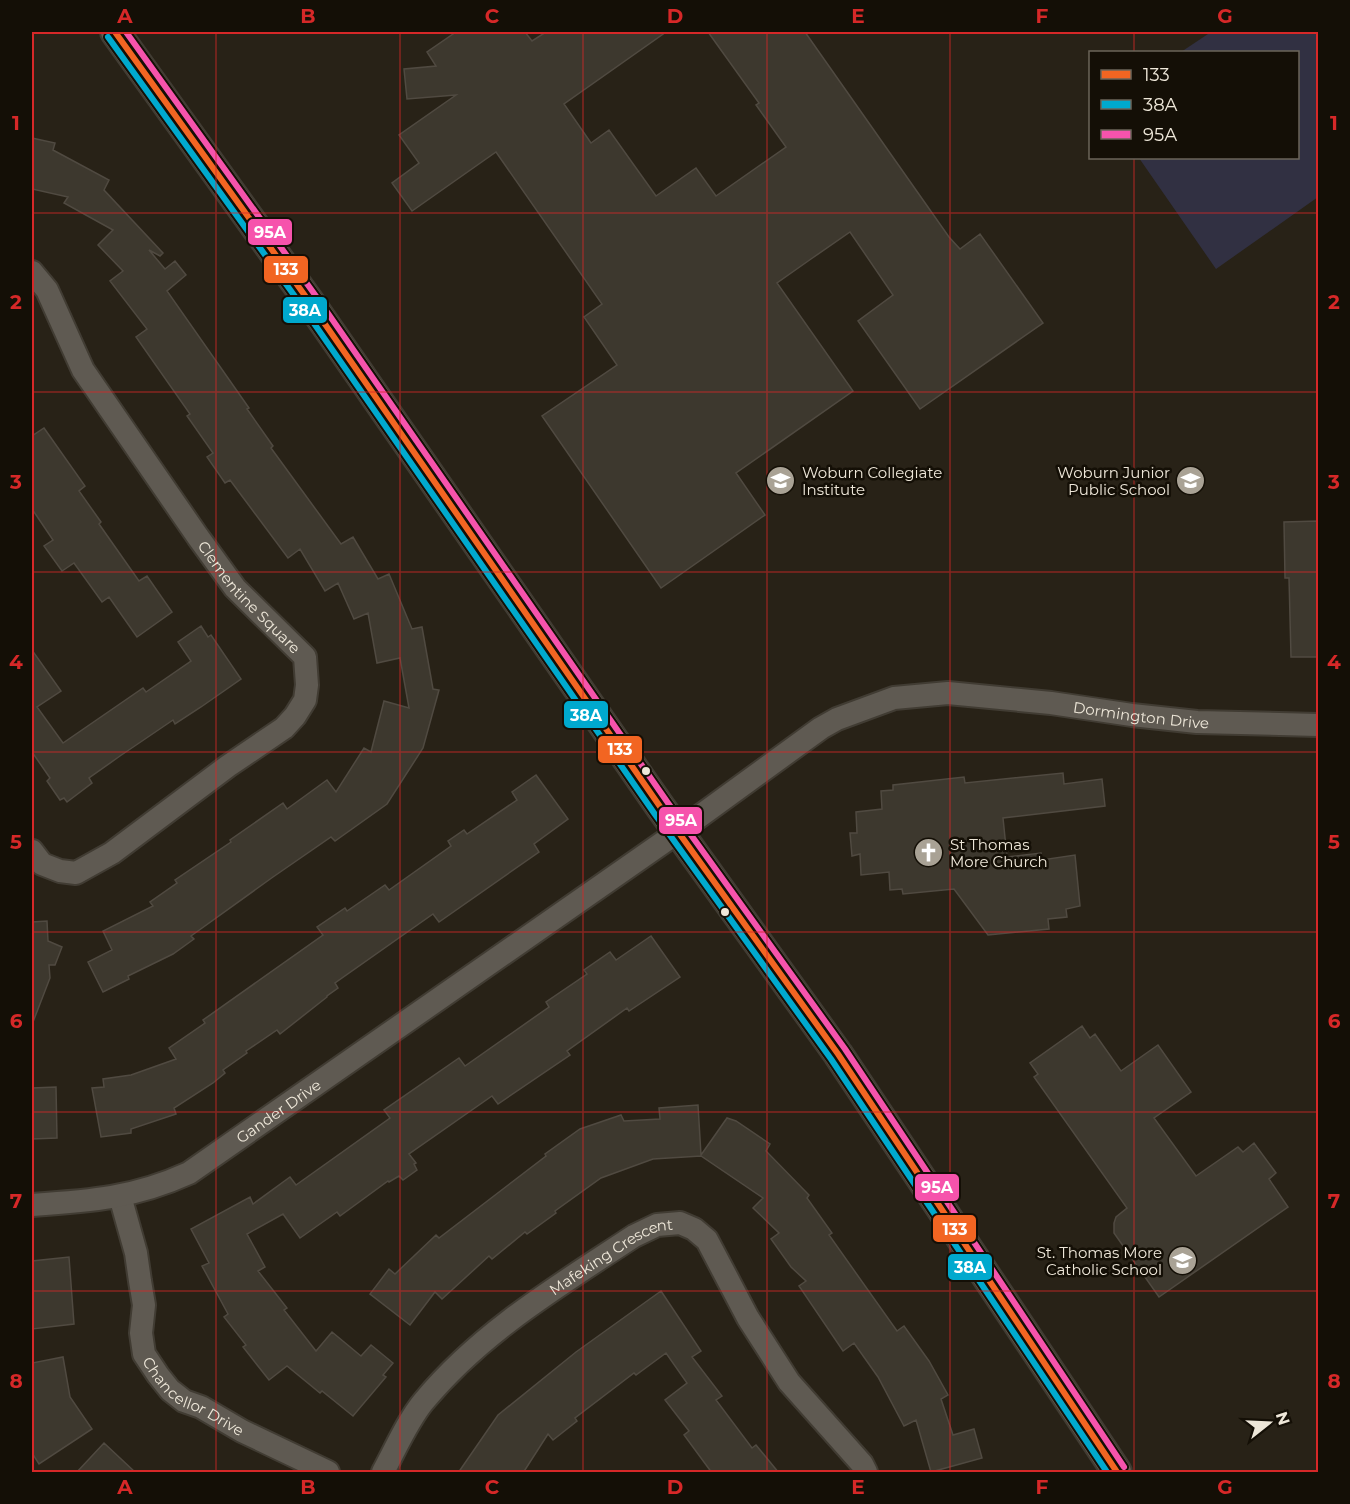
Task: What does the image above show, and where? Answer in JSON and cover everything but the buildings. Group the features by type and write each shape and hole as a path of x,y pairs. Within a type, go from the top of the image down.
{"main road":[{"path":"115,32 311,304 678,832 838,1054 1117,1473"}],"street":[{"name":"Clementine Square","path":"32,272 47,290 83,370 198,537 236,588 305,657 307,685 305,700 284,728 228,766 105,857 76,873 60,871 42,864 32,851"},
{"name":"Dormington Drive","path":"678,832 821,728 837,719 894,698 948,693 1051,703 1197,722 1318,725"},
{"name":"Gander Drive","path":"32,1205 120,1196 163,1185 189,1173 678,832"},
{"name":"Chancellor Drive","path":"120,1196 141,1281 144,1305 141,1332 144,1354 158,1376 184,1401 201,1407 242,1431 328,1473"},
{"name":"Mafeking Crescent","path":"383,1473 423,1402 449,1373 504,1323 634,1236 657,1225 680,1223 694,1229 707,1240 748,1318 789,1382 862,1464 866,1473"}],"shaded area":[{"path":"1211,32 1318,32 1318,197 1216,269 1140,159 1299,159 1299,51 1182,51"}],"transit line":[{"name":"133","path":"115,32 311,304 661,808 838,1054 1117,1472"},
{"name":"95A","path":"126,32 318,299 668,803 845,1049 1124,1467"},
{"name":"38A","path":"108,37 304,309 654,813 831,1059 1107,1472"}],"place":[{"name":"Woburn Collegiate Institute","path":"781,481"},
{"name":"Woburn Junior Public School","path":"1191,481"},
{"name":"St Thomas More Church","path":"929,853"},
{"name":"St. Thomas More Catholic School","path":"1183,1261"}]}
